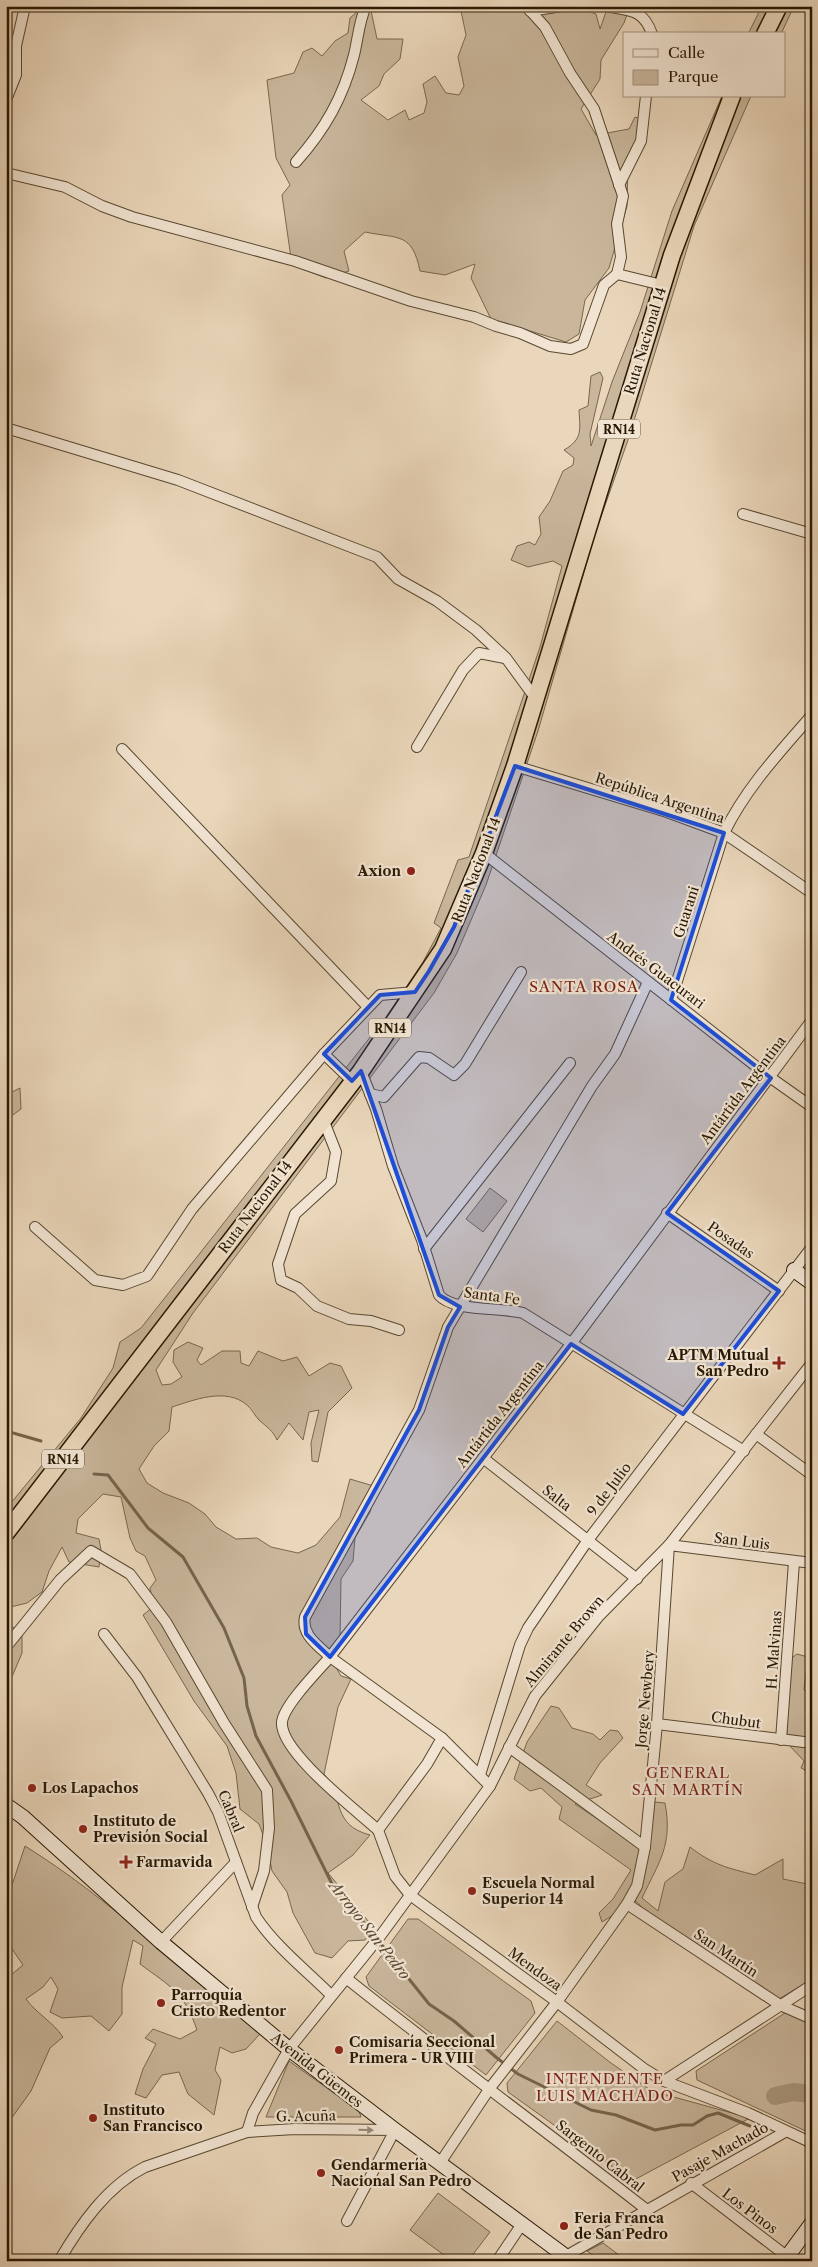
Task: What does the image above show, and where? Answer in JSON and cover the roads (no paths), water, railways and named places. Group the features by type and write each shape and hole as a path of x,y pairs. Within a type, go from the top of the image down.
{"highway":[{"path":"766,32 779,6"},
{"name":"Ruta Nacional 14","path":"6,1533 356,1076 443,949 484,853 515,766 675,245 731,98"}],"main road":[{"path":"794,1270 812,1283"},
{"name":"Avenida Güemes","path":"6,1805 23,1817 161,1942 289,2049 569,2259"},
{"path":"788,2259 812,2223"}],"street":[{"path":"6,100 16,74 16,46 25,6"},
{"path":"296,162 319,136 338,102 354,56 366,6"},
{"path":"528,8 562,6"},
{"path":"605,6 640,13 648,22 651,32"},
{"path":"6,173 65,187 102,206 132,216 295,261 411,301 474,317 550,346 571,349 583,344 604,284 617,274 621,256 617,224 623,196 594,109 570,73 544,27 528,8"},
{"path":"619,186 641,141 646,98"},
{"path":"617,274 662,286"},
{"path":"6,428 178,480 377,557 398,580 437,601 476,630 506,658 536,699"},
{"path":"743,514 812,534"},
{"path":"417,747 463,670 479,653 506,658"},
{"name":"Guarani","path":"671,1000 724,833 735,810 751,786 812,715"},
{"path":"122,749 368,1007"},
{"name":"República Argentina","path":"515,766 667,812 724,833 812,893"},
{"name":"Andrés Guacurari","path":"484,853 771,1078 812,1107"},
{"path":"370,1094 384,1097 419,1057 429,1058 454,1075 465,1064 521,972"},
{"path":"490,1786 442,1738 330,1657 306,1634 303,1627 305,1617 420,1410 448,1327 592,1086 615,1054 648,982"},
{"path":"36,1227 95,1280 123,1285 147,1276 192,1209 324,1054 380,994 415,992"},
{"name":"Antártida Argentina","path":"378,1830 301,1761 284,1734 282,1723 286,1712 571,1344 667,1213 771,1078 812,1020"},
{"path":"324,1054 356,1076"},
{"path":"424,1249 570,1063"},
{"name":"Santa Fe","path":"356,1076 370,1094 438,1295 443,1301 461,1306 510,1310 523,1313 744,1451"},
{"path":"323,1119 336,1152 331,1180 295,1214 278,1264 281,1280 298,1288 317,1306 349,1319 371,1321 399,1330"},
{"name":"Posadas","path":"667,1213 779,1291"},
{"name":"9 de Julio","path":"480,1775 520,1645 528,1628 588,1540 812,1247"},
{"name":"Almirante Brown","path":"247,2132 253,2113 289,2049 381,1935 490,1786 535,1696 598,1616 669,1545 812,1363"},
{"path":"756,1434 812,1475"},
{"name":"Salta","path":"483,1458 637,1579"},
{"name":"San Luis","path":"669,1545 812,1563"},
{"name":"Jorge Newbery","path":"490,2088 557,2002 627,1904 637,1886 645,1847 657,1724 669,1545"},
{"path":"6,1647 60,1580 91,1551 130,1574 166,1622 224,1723 267,1790 269,1828 264,1871 252,1907"},
{"name":"H. Malvinas","path":"781,1740 794,1562"},
{"name":"Cabral","path":"104,1634 137,1677 208,1793 218,1812 252,1907 265,1931 331,1995"},
{"name":"Chubut","path":"657,1724 781,1740 812,1742"},
{"path":"378,1830 427,1764 442,1738"},
{"path":"509,1747 645,1847"},
{"name":"Mendoza","path":"378,1830 394,1876 410,1895 557,2002 643,2068 664,2080 722,2102 812,2143"},
{"path":"161,1942 236,1862"},
{"name":"San Martín","path":"627,1904 780,2005 812,2019"},
{"name":"Sargento Cabral","path":"346,1978 439,2053 490,2088 647,2210"},
{"path":"664,2080 812,1985"},
{"path":"440,2163 490,2088"},
{"name":"G. Acuña","path":"59,2261 76,2232 114,2189 133,2173 160,2162 247,2132 296,2129 395,2130"},
{"path":"347,2221 395,2130"},
{"name":"Pasaje Machado","path":"569,2259 691,2184 785,2132"},
{"name":"Los Pinos","path":"691,2184 788,2259"},
{"path":"497,2261 522,2224"}],"waterway":[{"name":"Arroyo San Pedro","path":"6,1431 41,1441"},
{"name":"Arroyo San Pedro","path":"94,1474 108,1475 148,1528 183,1557 224,1628 244,1678 247,1706 256,1736 333,1886 429,2004 454,2021 518,2074 591,2110 616,2115 655,2130 681,2125 693,2125 707,2116 718,2113 750,2126"},
{"name":"Arroyo San Pedro","path":"775,2096 793,2092 812,2094"}],"place":[{"name":"Axion","path":"411,871"},
{"name":"APTM Mutual San Pedro","path":"779,1363"},
{"name":"Los Lapachos","path":"32,1788"},
{"name":"Instituto de Previsión Social","path":"83,1829"},
{"name":"Farmavida","path":"126,1862"},
{"name":"Escuela Normal Superior 14","path":"472,1891"},
{"name":"Parroquía Cristo Redentor","path":"161,2003"},
{"name":"Comisaría Seccional Primera - UR VIII","path":"339,2050"},
{"name":"Instituto San Francisco","path":"93,2118"},
{"name":"Gendarmería Nacional San Pedro","path":"321,2173"},
{"name":"Feria Franca de San Pedro","path":"564,2226"}],"district":[{"name":"SANTA ROSA","path":"584,986"},
{"name":"GENERAL SAN MARTÍN","path":"688,1780"},
{"name":"INTENDENTE LUIS MACHADO","path":"605,2086"}]}
